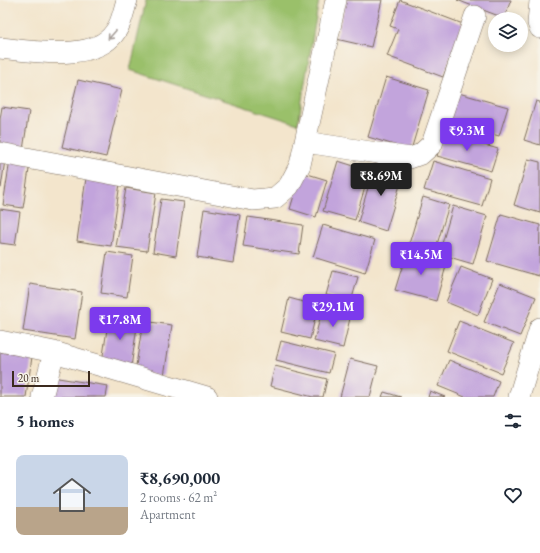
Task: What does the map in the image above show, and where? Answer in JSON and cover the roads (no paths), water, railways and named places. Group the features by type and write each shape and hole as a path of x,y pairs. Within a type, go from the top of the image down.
{"street":[{"path":"0,48 62,53 90,48 111,37 120,24 127,0"},
{"path":"0,153 253,200 275,198 289,186 300,165 336,0"},
{"path":"540,0 538,23 540,28"},
{"path":"305,142 410,158 421,154 432,144 475,16"},
{"path":"519,397 540,328"},
{"path":"0,341 54,352 207,397"},
{"path":"42,397 54,352"}]}
